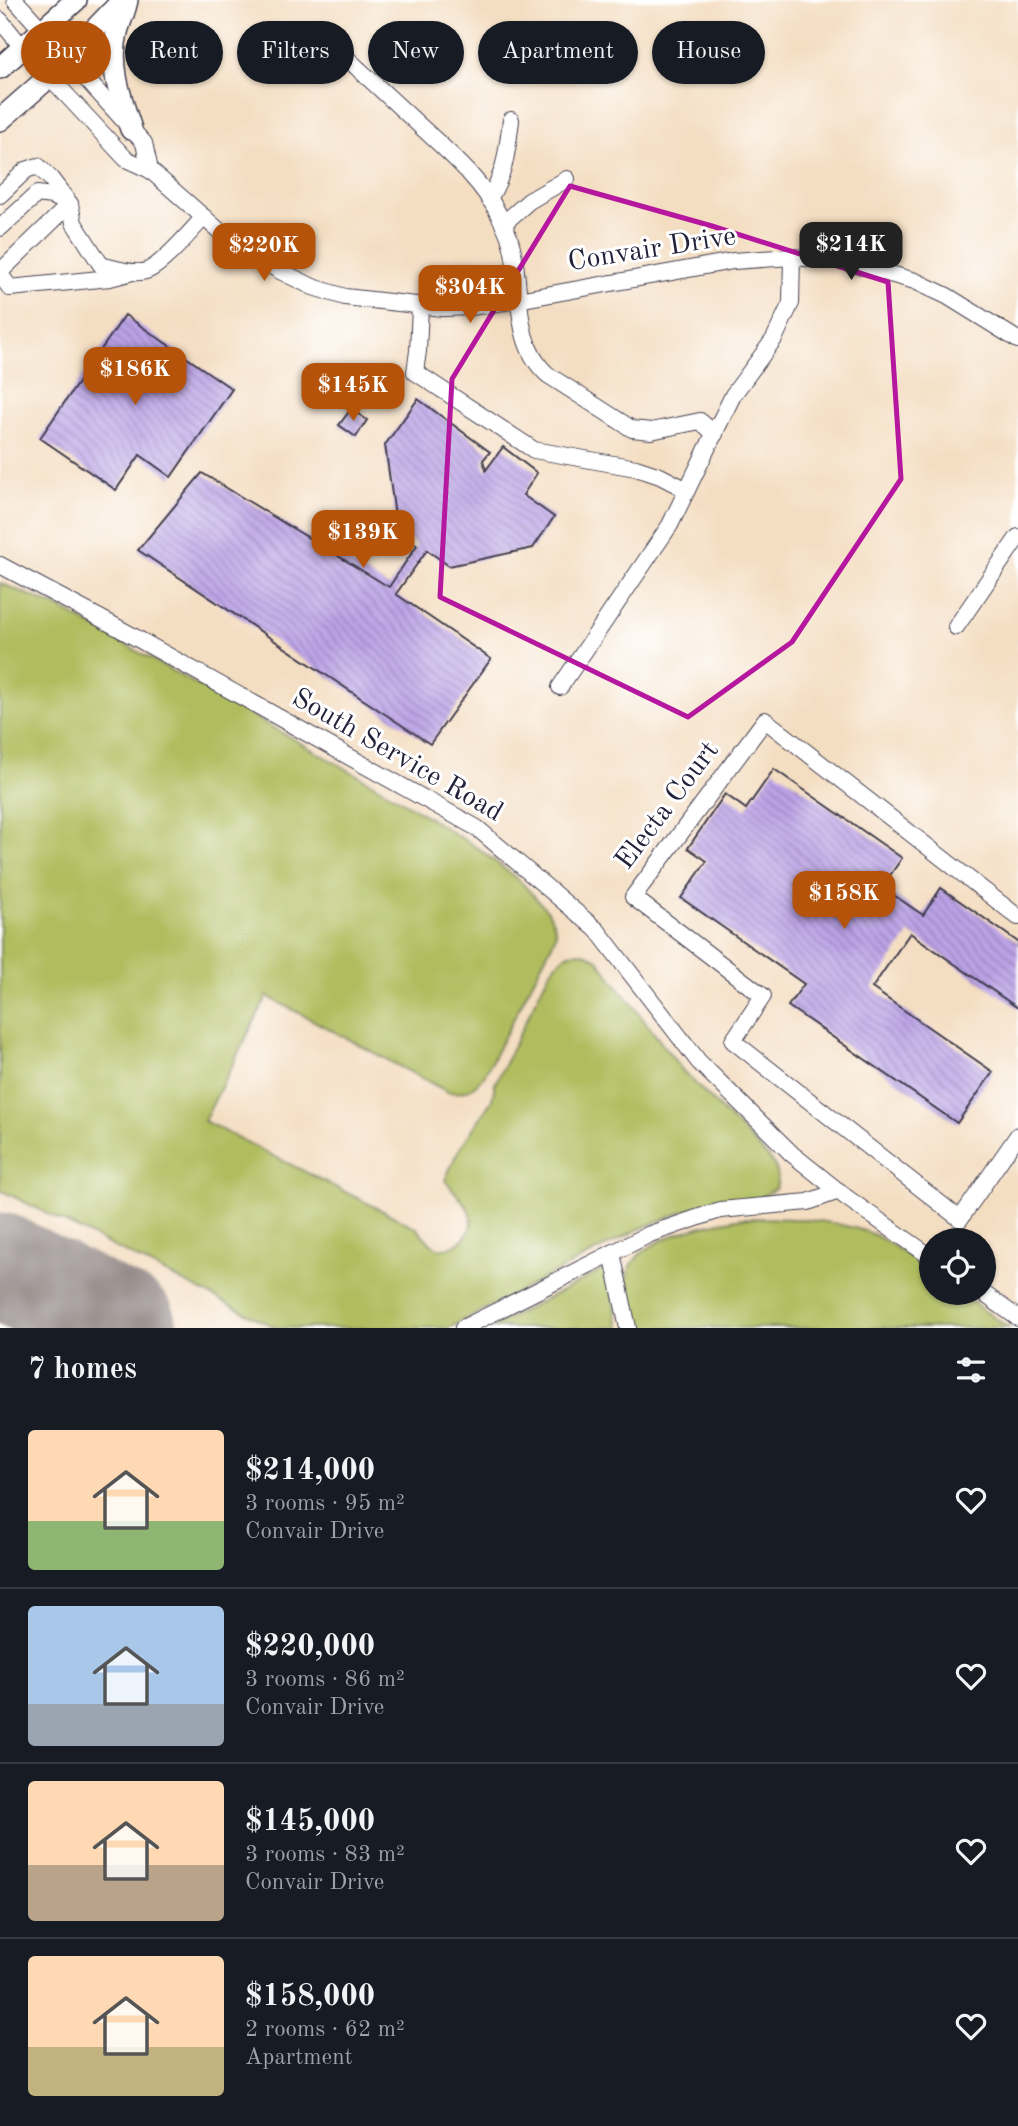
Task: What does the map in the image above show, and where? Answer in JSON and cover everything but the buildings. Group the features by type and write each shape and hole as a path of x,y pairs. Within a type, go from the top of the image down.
{"main road":[{"path":"52,21 76,0"},
{"path":"104,21 125,0"},
{"path":"125,0 124,15 117,30 114,57 115,78 131,129"},
{"path":"0,68 21,48"},
{"path":"0,120 41,84"}],"street":[{"path":"15,0 34,21"},
{"name":"Convair Drive","path":"0,20 21,46"},
{"path":"354,65 456,159 481,186 489,199 510,240 518,300 530,354 538,366 632,429 651,430 700,421 715,434"},
{"name":"Convair Drive","path":"57,84 126,159 150,170 224,235 278,270 313,287 345,297 420,307 471,307 681,269 733,261 792,257 844,261 915,281 947,296 1018,340"},
{"path":"90,84 144,143 150,170"},
{"path":"489,199 505,167 511,120"},
{"path":"0,195 26,170 38,166 70,204 74,223 101,265 134,271 146,271 174,251 204,217"},
{"path":"503,224 529,201 568,179"},
{"path":"0,228 37,194 52,196 70,204"},
{"path":"70,204 0,273 10,288 110,278 134,271"},
{"path":"559,687 670,525 733,396 774,339 791,303 792,257"},
{"path":"420,307 415,372 534,450 636,468 660,476 687,490"},
{"path":"956,627 1018,537"},
{"name":"South Service Road","path":"0,565 125,631 477,828 597,930 699,1062 792,1154 919,1248"},
{"name":"Electa Court","path":"1018,917 765,720 633,897 763,996 733,1041 960,1219 1018,1135"},
{"path":"463,1328 650,1234 720,1210 808,1202 839,1191"},
{"path":"612,1253 628,1328"},
{"path":"996,1302 1018,1318"}],"highlighted area":[{"path":"570,186 712,226 888,282 901,479 792,642 688,717 440,597 452,379"}],"green space":[{"path":"0,583 60,608 391,794 479,849 520,881 548,911 554,924 556,934 552,944 484,1076 469,1090 448,1092 267,996 204,1121 417,1228 438,1248 455,1245 470,1229 470,1214 445,1180 457,1153 492,1100 495,1084 548,975 563,957 581,952 597,959 683,1071 768,1157 777,1171 776,1188 760,1198 713,1203 637,1230 449,1328 276,1328 0,1190"},
{"path":"743,1218 821,1221 875,1235 919,1264 919,1305 976,1305 1009,1328 638,1328 627,1279 632,1265 642,1253 657,1243 712,1224"},
{"path":"606,1268 620,1328 490,1328"}],"runway":[{"path":"0,1266 124,1328"}]}
